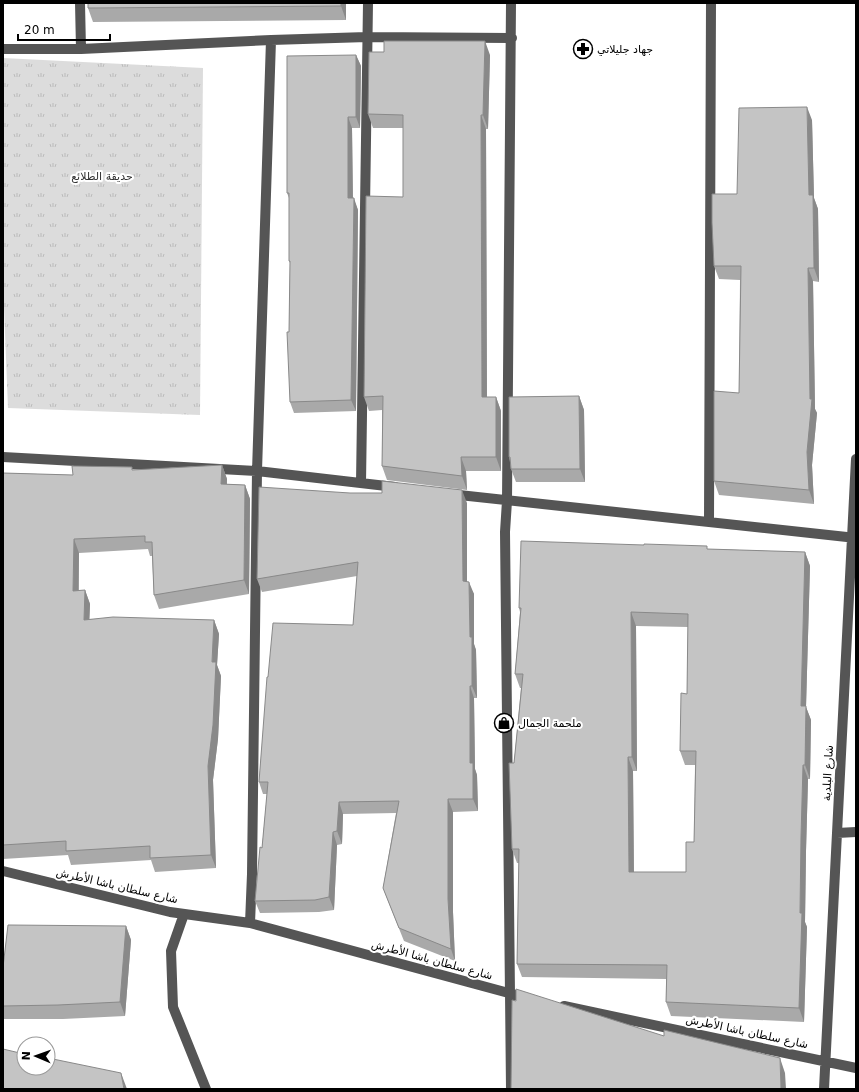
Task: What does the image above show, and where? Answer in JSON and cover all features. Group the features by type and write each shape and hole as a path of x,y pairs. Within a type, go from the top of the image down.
{"street":[{"path":"80,3 81,49"},
{"path":"361,483 368,3"},
{"path":"511,3 512,38 507,501 505,532 511,1089"},
{"path":"709,522 711,3"},
{"path":"3,49 81,49 367,37 512,38"},
{"path":"250,923 252,874 256,471 270,40"},
{"path":"3,457 256,471 407,489"},
{"name":"شارع البلدية","path":"824,1089 854,538 856,459"},
{"path":"438,492 507,501 854,538"},
{"path":"837,833 856,832"},
{"name":"شارع سلطان باشا الأطرش","path":"3,871 162,910 250,923 526,998"},
{"path":"184,914 171,951 173,1007 206,1089"},
{"name":"شارع سلطان باشا الأطرش","path":"556,1004 856,1068"}],"green space":[{"name":"حديقة الطلائع","path":"3,58 203,68 200,415 8,408 3,283"}],"building":[{"path":"88,3 341,3 341,6 88,8"},
{"path":"384,41 485,41 483,115 481,115 482,397 496,397 496,457 461,457 462,476 382,466 383,396 364,397 366,196 403,197 403,115 368,114 369,52 384,52"},
{"path":"356,55 356,117 348,117 348,198 354,198 351,400 290,402 287,332 289,332 290,261 289,193 287,193 287,56"},
{"path":"807,107 809,195 813,195 814,268 808,268 810,399 812,399 807,452 809,490 714,481 714,391 739,393 741,266 714,266 712,194 737,194 739,108"},
{"path":"579,396 580,469 511,469 509,457 509,397"},
{"path":"222,465 221,484 245,485 244,580 154,595 152,542 145,542 145,536 74,539 73,591 85,590 84,620 113,617 214,620 212,662 216,662 213,725 208,766 211,855 150,858 150,846 66,851 66,841 3,845 3,473 73,475 72,466 132,467 132,470"},
{"path":"382,481 462,490 463,581 469,582 470,637 472,637 472,686 470,686 470,763 473,763 473,799 448,799 448,899 451,949 399,928 383,888 399,801 339,802 337,831 333,832 329,897 315,900 255,901 260,847 262,848 268,782 259,782 267,677 273,623 353,625 358,562 257,579 259,487 350,493 382,493"},
{"path":"521,541 707,546 707,549 805,552 801,706 806,706 805,765 803,765 801,837 800,913 802,913 799,1008 666,1002 667,965 517,964 519,849 512,849 509,763 514,763 523,674 515,674 521,608 519,608","holes":["631,612 688,614 687,694 681,693 680,751 696,751 694,842 686,842 686,872 629,872 628,757 632,757"]},
{"path":"8,925 126,926 120,1002 3,1006 3,967"},
{"path":"516,989 664,1036 664,1030 780,1058 781,1089 511,1089 512,1000 516,1001"},
{"path":"3,1049 16,1052 16,1076 56,1076 56,1060 121,1073 124,1089 3,1089"}],"place":[{"name":"جهاد جليلاتي","path":"583,49"},
{"name":"ملحمة الجمال","path":"504,723"}]}
